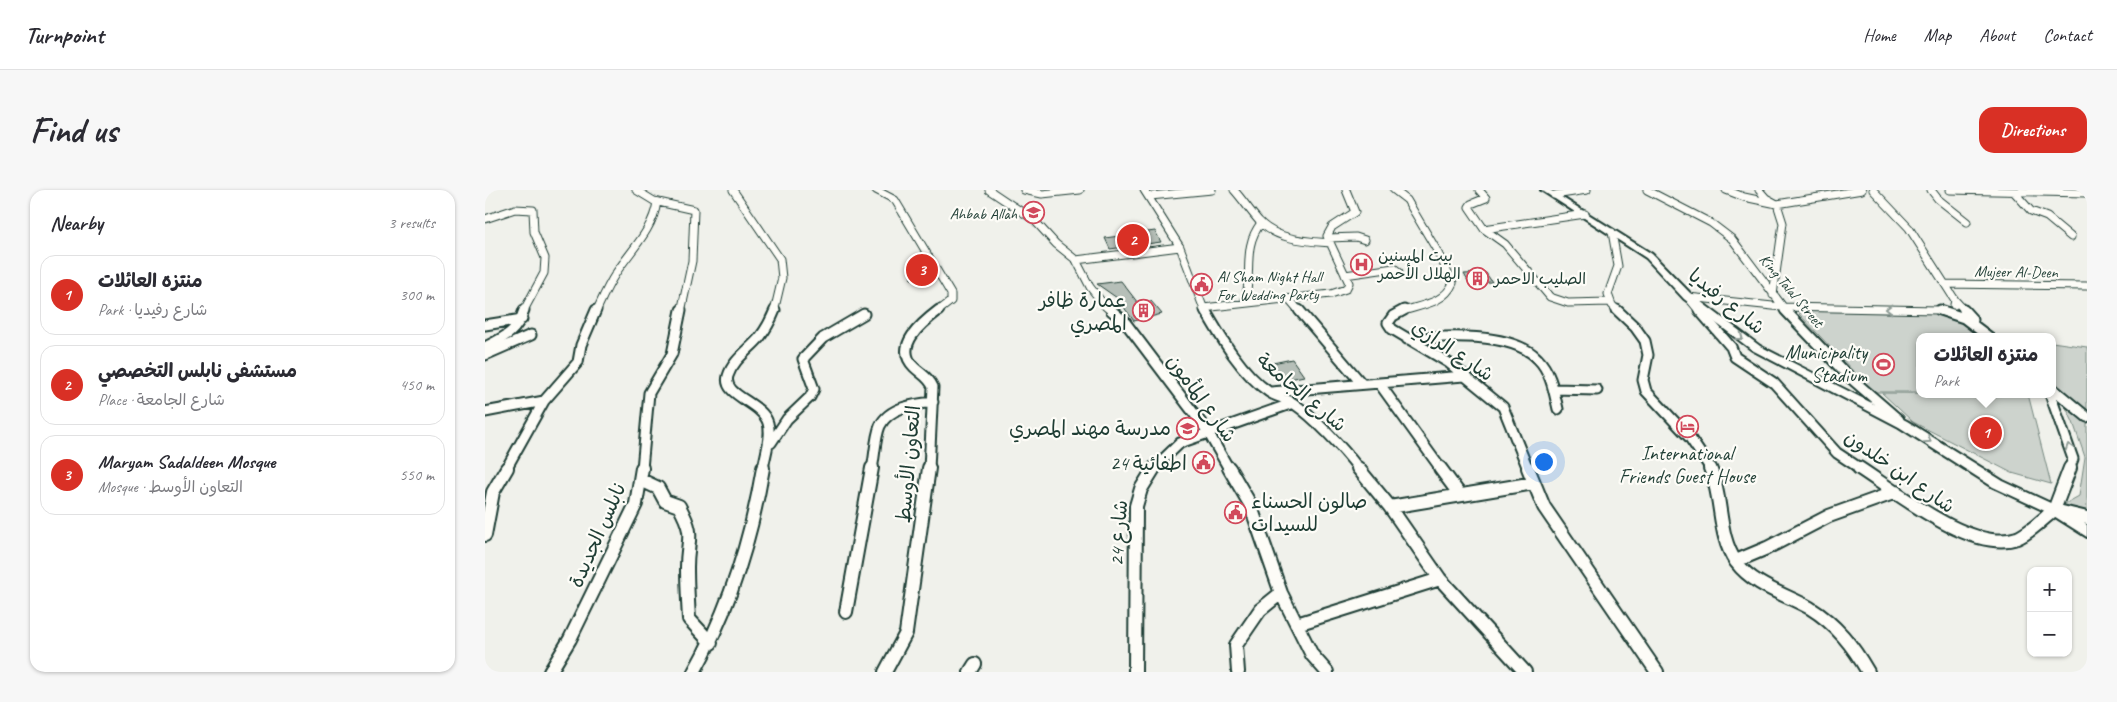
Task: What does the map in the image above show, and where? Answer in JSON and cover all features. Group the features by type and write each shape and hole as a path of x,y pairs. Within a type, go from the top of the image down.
{"main road":[{"name":"شارع رفيديا","path":"1545,190 1649,256 1688,297 1756,348 1903,424 1997,484 2054,510 2087,532"}],"street":[{"name":"نابلس الجديدة","path":"550,672 570,639 636,504 641,480 649,393 673,354 691,261 695,211 690,208 657,202 642,196 636,190"},
{"path":"694,672 711,642 725,610 738,571 760,480 768,430 763,412 753,403 733,392 727,386 727,379 735,365 768,325 777,304 781,274 778,254 764,236 749,209 733,190"},
{"name":"التعاون الأوسط","path":"876,190 895,200 951,290 951,300 916,331 907,345 907,355 911,364 932,383 931,454 906,633 885,672"},
{"name":"شارع المأمون","path":"989,190 1034,220 1047,231 1056,244 1076,260 1090,288 1105,306 1125,322 1208,432 1250,504 1281,593 1312,655 1327,672"},
{"path":"1024,190 1027,193 1035,194 1080,190"},
{"path":"1147,193 1212,190"},
{"path":"1234,190 1261,223 1274,232 1308,242 1356,237 1365,240"},
{"path":"1203,308 1340,292 1349,285 1329,241 1328,230 1355,212 1346,190"},
{"name":"شارع الرازي","path":"1394,190 1407,200 1436,249 1453,284 1439,299 1396,314 1390,318 1388,323 1392,329 1406,339 1449,363 1503,407 1544,507 1657,672"},
{"path":"1479,190 1486,198 1471,204 1469,207 1484,230 1505,244 1550,297 1568,302 1610,302"},
{"path":"1554,195 1587,190"},
{"name":"King Talal Street","path":"1647,190 1711,223 1732,239 1783,307 1846,374 1903,424"},
{"path":"1726,190 1777,204 1862,190"},
{"path":"1759,190 1766,198 1777,204 1783,223 1773,295"},
{"path":"1873,190 1893,207 1919,240 1955,300 1985,333"},
{"path":"1931,190 1938,199 1967,222"},
{"path":"1949,190 2087,193"},
{"path":"2014,192 2031,211 2047,217 2071,237"},
{"name":"شارع الجامعة","path":"1147,193 1180,247 1203,308 1227,347 1252,376 1269,392 1293,403 1344,450 1390,507 1440,580 1525,672"},
{"path":"485,535 493,492 544,401 578,362 581,345 601,300 615,274 648,228 655,215 657,202"},
{"path":"485,219 517,208 527,208 535,212 534,232 545,255 543,275 526,304 519,325 488,351 485,365"},
{"path":"1484,230 1585,214"},
{"path":"1244,303 1248,294 1249,254 1252,235 1261,223"},
{"path":"1612,232 1618,268 1607,292 1610,302 1635,326 1646,344 1648,353 1642,379 1646,391 1699,450 1710,468 1718,490 1729,550 1745,572 1762,586 1809,608 1839,630 1853,647 1868,672"},
{"path":"1076,260 1180,247"},
{"path":"1345,275 1394,268 1399,272"},
{"name":"Mujeer Al-Deen","path":"1945,284 2087,286"},
{"path":"1688,297 1783,307 1933,310 1951,307 1954,305 1955,300"},
{"name":"شارع ابن خلدون","path":"1688,297 1731,348 1735,357 1774,383 1837,453 1937,520 1977,537 1996,540 2019,537 2054,510"},
{"path":"1289,298 1362,384"},
{"path":"1933,310 1964,318 1984,333"},
{"path":"771,443 787,419 810,397 814,389 803,359 813,346 838,327 863,314"},
{"path":"485,325 522,319"},
{"path":"488,351 531,335"},
{"path":"1406,339 1439,337 1490,338 1509,342 1532,352 1546,369 1554,389 1558,409"},
{"path":"1269,392 1464,376"},
{"path":"1379,383 1461,495"},
{"path":"1554,389 1597,390"},
{"path":"2056,391 2087,417"},
{"path":"2051,398 2073,459 2054,510 2087,518"},
{"path":"485,412 544,401"},
{"path":"846,612 880,426 886,418 896,411 915,404 933,402"},
{"name":"شارع 24","path":"1135,672 1136,515 1141,489 1149,473 1181,443 1293,403"},
{"path":"641,480 658,488 665,501 679,506 688,522 691,537 687,564 689,619 711,642"},
{"path":"1390,507 1534,483"},
{"path":"1736,562 1829,516 1896,492"},
{"path":"1297,624 1440,580"},
{"path":"1238,672 1236,645 1260,610 1281,593"}],"shaded area":[{"name":"Municipality Stadium","path":"1803,311 1939,312 1958,320 1973,333 1916,333 1916,392 1873,392 1799,314"},
{"path":"2056,343 2087,347 2087,516 2054,510 2079,496 2085,457 2073,422 2056,387"},
{"path":"1882,393 1916,393 1916,398 2029,398 2051,484 2012,473 1913,422"}],"building":[{"path":"1155,231 1161,242 1110,249 1105,238"},
{"path":"909,263 927,264 935,277 911,279"},
{"name":"الصليب الاحمر","path":"1486,273 1492,282 1469,283 1464,274"},
{"path":"1121,281 1138,303 1151,301 1162,314 1134,321 1117,298 1097,284"},
{"path":"1292,359 1304,376 1280,381 1268,364"}],"place":[{"name":"Ahbab Allah","path":"1033,213"},
{"name":"مستشفى نابلس التخصصي","path":"1133,240"},
{"name":"بيت المسنين الهلال الأحمر","path":"1362,264"},
{"name":"Maryam Sadaldeen Mosque","path":"922,270"},
{"name":"الصليب الاحمر","path":"1478,278"},
{"name":"Al Sham Night Hall For Wedding Party","path":"1201,285"},
{"name":"عمارة ظافر المصري","path":"1143,311"},
{"name":"Municipality Stadium","path":"1883,364"},
{"name":"International Friends Guest House","path":"1687,427"},
{"name":"مدرسة مهند المصري","path":"1187,428"},
{"name":"منتزه العائلات","path":"1986,433"},
{"name":"اطفائية 24","path":"1203,463"},
{"name":"صالون الحسناء للسيدات","path":"1235,512"}]}
